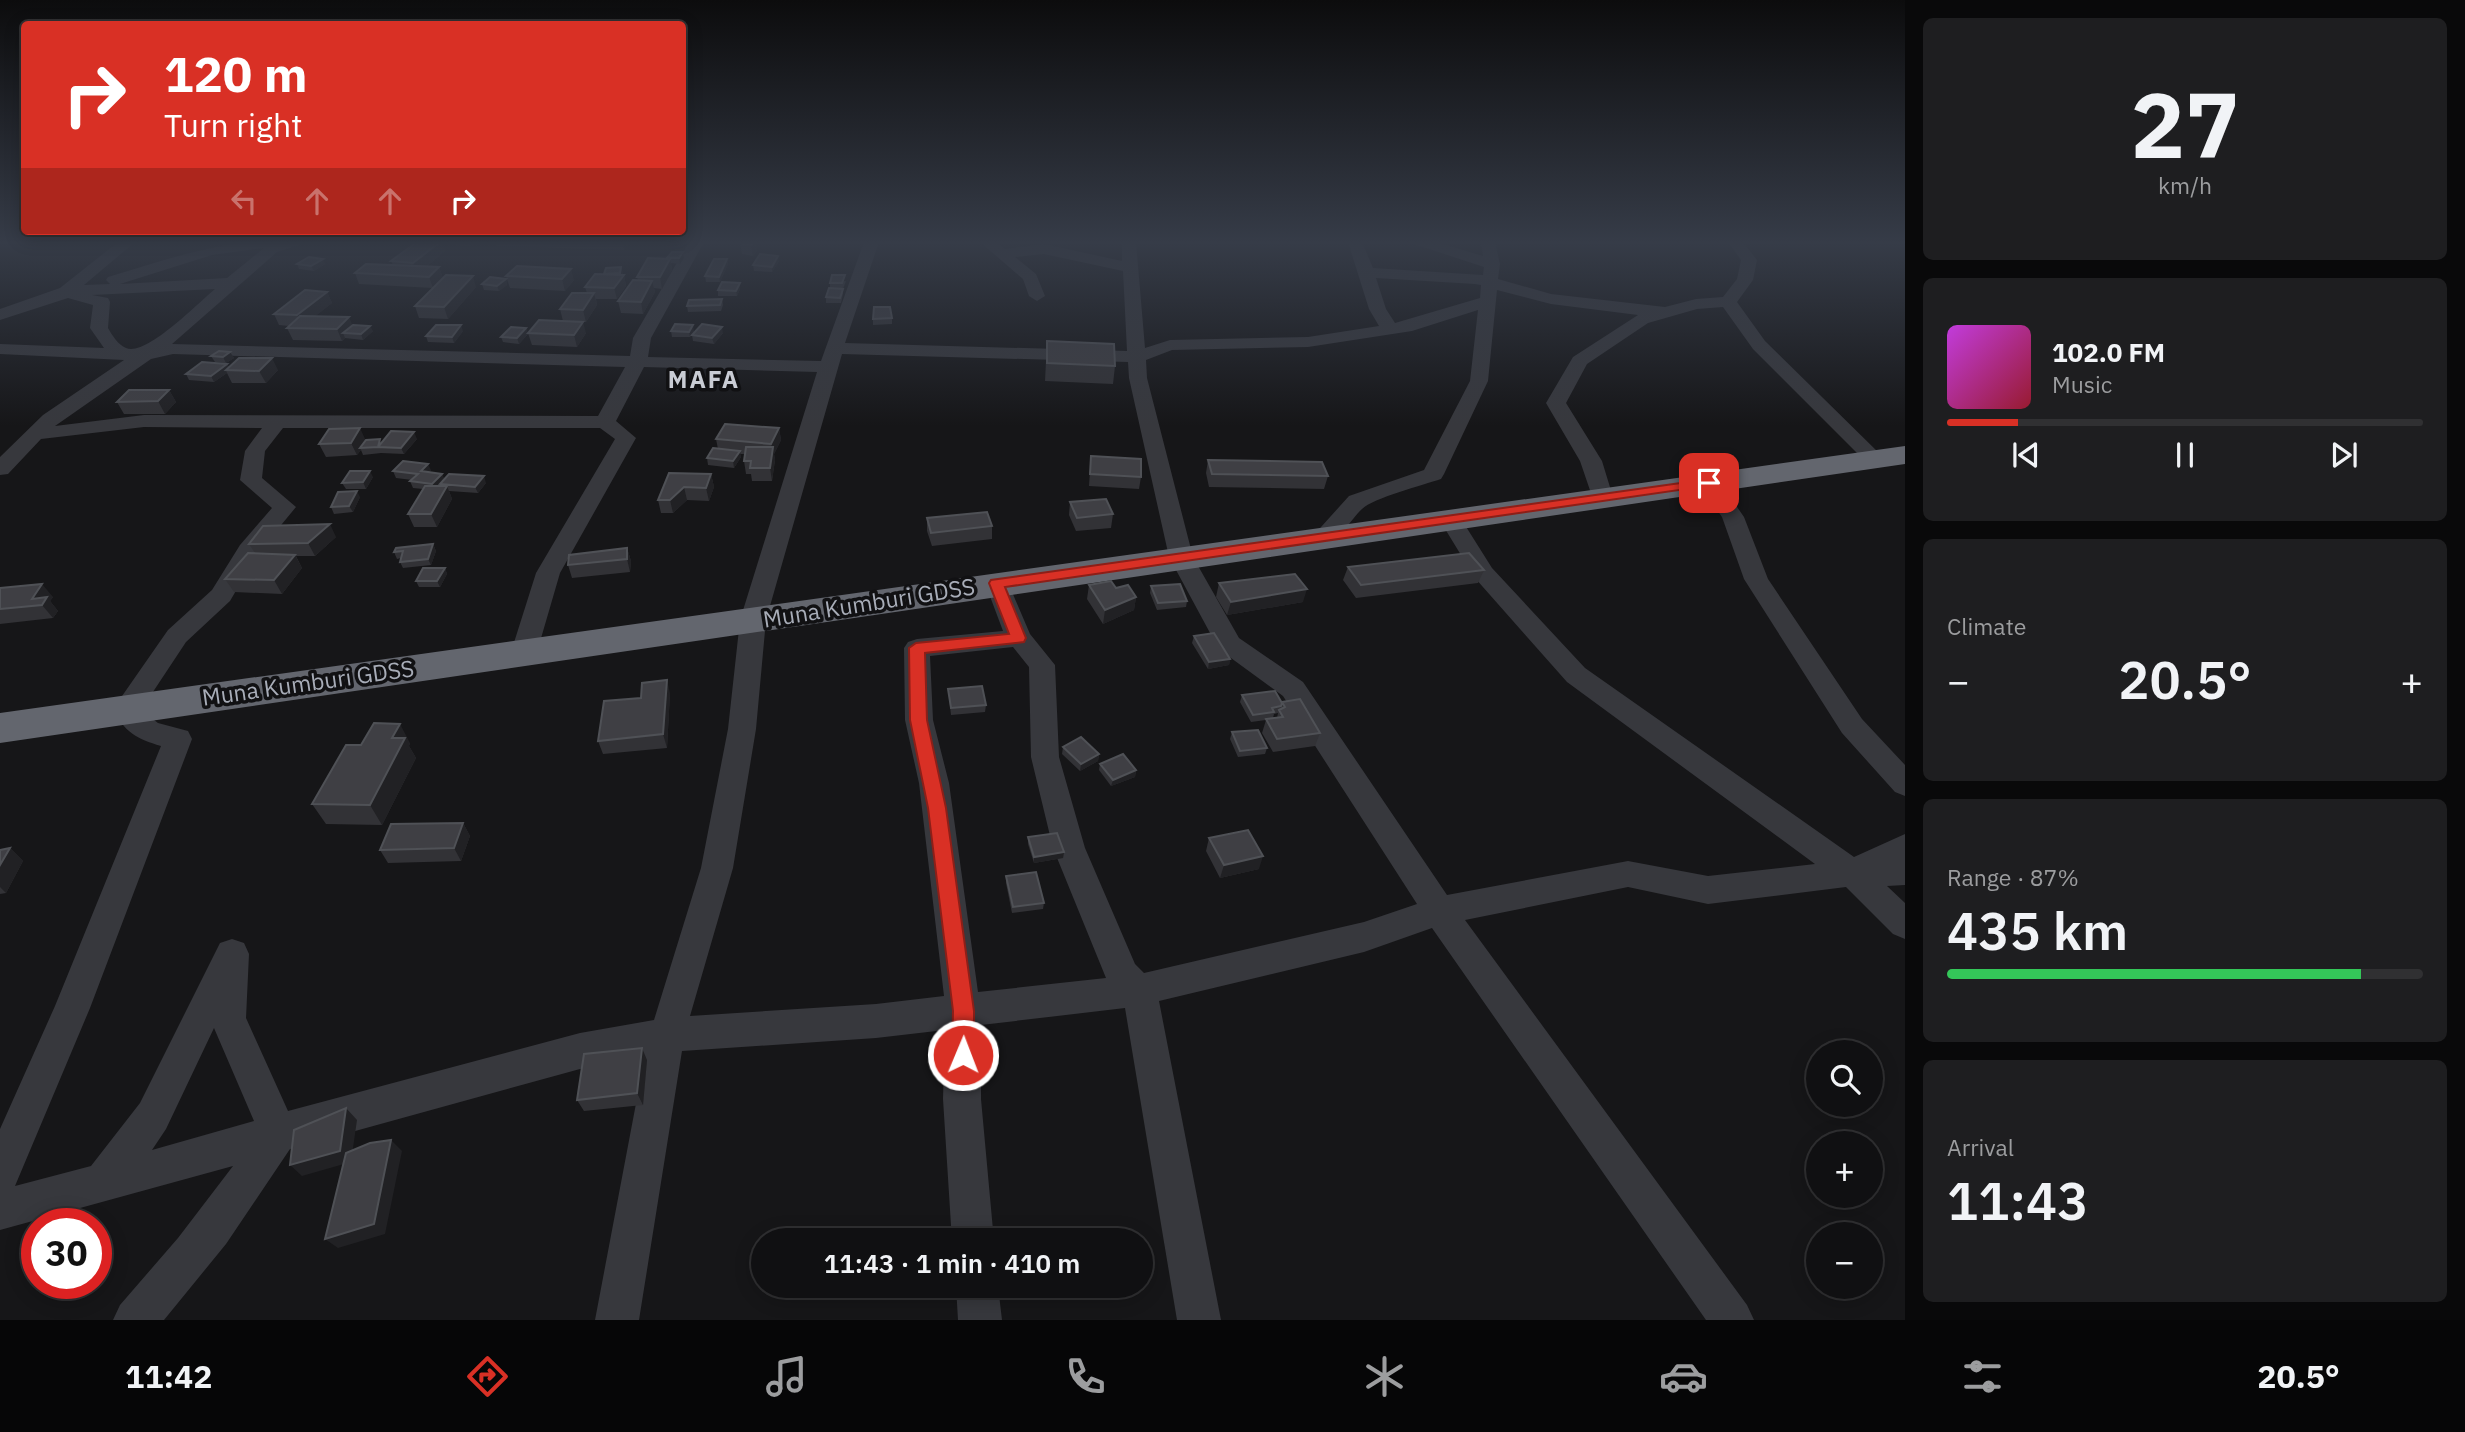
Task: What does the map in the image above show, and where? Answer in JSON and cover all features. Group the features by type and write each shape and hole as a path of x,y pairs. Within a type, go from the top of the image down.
{"highway":[{"name":"Muna Kumburi GDSS","path":"0,727 1889,457"}],"street":[{"path":"0,315 32,304"},
{"path":"47,304 9,326 12,329 8,349 132,355 173,349 638,361 1137,356 1170,345 1308,342 1412,326 1452,304"},
{"path":"102,304 99,328 110,343 132,355"},
{"path":"0,469 50,419 132,355 166,340 202,304"},
{"path":"605,422 638,361 642,338 662,304"},
{"path":"617,1320 667,1035 717,868 742,729 753,620 850,304"},
{"path":"1133,304 1138,378 1181,557 1230,644 1293,689 1438,911 1732,1320"},
{"path":"1378,304 1390,329"},
{"path":"1324,537 1357,501 1433,474 1479,381 1488,304"},
{"path":"1590,304 1668,312"},
{"path":"1602,498 1591,461 1556,403 1580,361 1642,319 1702,304"},
{"path":"1729,304 1759,345 1889,457"},
{"path":"35,434 144,421 605,422 626,438 548,573 524,652"},
{"path":"0,1174 38,1092 178,739 149,733 131,720 127,709 177,636 221,595 248,550 285,507 251,480 255,451 277,422"},
{"path":"1709,483 1733,517 1756,579 1852,726 1905,784"},
{"path":"1450,519 1483,573 1576,675 1852,873 1905,924"},
{"path":"997,583 1019,638 1041,665 1045,757 1069,848 1122,975 1139,990 1199,1320"},
{"path":"973,1228 962,1099 963,1011 934,783 919,720 916,648 1019,638"},
{"path":"1852,873 1905,847"},
{"path":"0,1209 397,1098 580,1051 667,1035 876,1021 1139,990 1364,937 1438,911 1628,874 1708,890 1852,873 1905,872"},
{"path":"104,1181 153,1116 232,954 228,1018 278,1133"},
{"path":"135,1320 183,1267 241,1192 278,1133"},
{"path":"978,1298 980,1320"}],"building":[{"path":"287,304 312,304 297,315 274,314"},
{"path":"417,304 447,304 444,307 415,306"},
{"path":"564,304 587,304 583,310 560,309"},
{"path":"688,304 720,304 720,305 687,306"},
{"path":"874,307 890,307 892,318 873,319"},
{"path":"300,316 349,317 337,329 287,328"},
{"path":"539,320 583,322 574,335 528,333"},
{"path":"675,324 693,325 689,332 671,331"},
{"path":"702,324 722,327 712,338 692,335"},
{"path":"353,325 370,326 361,334 343,333"},
{"path":"436,325 461,325 452,337 426,336"},
{"path":"511,327 526,328 517,338 501,337"},
{"path":"1047,341 1114,344 1115,366 1047,363"},
{"path":"219,351 230,352 223,357 211,356"},
{"path":"239,358 272,358 259,371 226,370"},
{"path":"202,362 227,364 211,376 186,374"},
{"path":"129,390 169,390 158,401 117,402"},
{"path":"725,424 779,428 771,444 716,439"},
{"path":"360,428 351,443 319,444 329,429"},
{"path":"391,431 414,432 401,448 378,447"},
{"path":"380,439 378,447 360,448 366,440"},
{"path":"746,447 773,447 770,468 750,468 751,461 744,461"},
{"path":"713,448 740,451 733,461 707,458"},
{"path":"1091,456 1141,459 1141,477 1090,474"},
{"path":"1208,460 1322,462 1328,476 1212,474"},
{"path":"403,461 428,464 421,471 442,474 432,484 410,481 418,474 393,471"},
{"path":"350,471 370,471 363,482 342,483"},
{"path":"669,473 711,474 706,488 684,487 670,500 658,500"},
{"path":"449,474 484,476 475,487 440,484"},
{"path":"425,486 447,486 431,514 408,514"},
{"path":"357,491 349,506 331,507 338,492"},
{"path":"1106,499 1113,514 1077,518 1070,502"},
{"path":"987,512 992,526 931,533 927,518"},
{"path":"330,524 308,543 249,544 263,526"},
{"path":"433,544 428,559 400,562 403,551 394,552 396,548"},
{"path":"627,548 627,559 568,565 569,555"},
{"path":"248,553 295,555 274,580 225,579"},
{"path":"1469,553 1484,570 1361,585 1348,567"},
{"path":"423,568 445,568 437,581 416,581"},
{"path":"1295,574 1307,589 1231,602 1219,583"},
{"path":"1111,581 1116,588 1128,585 1136,597 1105,610 1089,585"},
{"path":"42,584 32,599 47,597 42,605 0,609 0,588"},
{"path":"1180,584 1187,601 1158,603 1151,586"},
{"path":"1214,633 1230,659 1209,662 1194,636"},
{"path":"667,680 663,734 598,741 604,701 641,698 642,683"},
{"path":"982,686 986,705 951,708 948,689"},
{"path":"1275,691 1281,706 1272,708 1274,712 1253,715 1242,695"},
{"path":"1300,699 1320,733 1277,739 1266,719 1283,717 1279,710 1285,707 1282,702"},
{"path":"374,723 400,724 392,738 405,738 370,805 312,804 346,745 361,745"},
{"path":"1258,730 1267,748 1240,751 1232,732"},
{"path":"1081,737 1099,754 1081,764 1063,747"},
{"path":"1123,754 1136,770 1113,780 1100,764"},
{"path":"463,823 454,848 380,850 391,824"},
{"path":"1248,830 1263,856 1224,865 1209,838"},
{"path":"1057,833 1064,852 1034,857 1028,837"},
{"path":"10,848 0,865 0,850"},
{"path":"1036,872 1044,903 1013,907 1006,876"},
{"path":"642,1048 637,1093 577,1100 584,1054"},
{"path":"346,1108 340,1151 290,1165 294,1130"},
{"path":"391,1140 374,1224 325,1239 346,1153 370,1143"}],"district":[{"name":"MAFA","path":"704,380"}],"route":[{"path":"963,1055 963,1011 934,783 919,720 916,648 1019,638 997,583 1709,483"}]}
